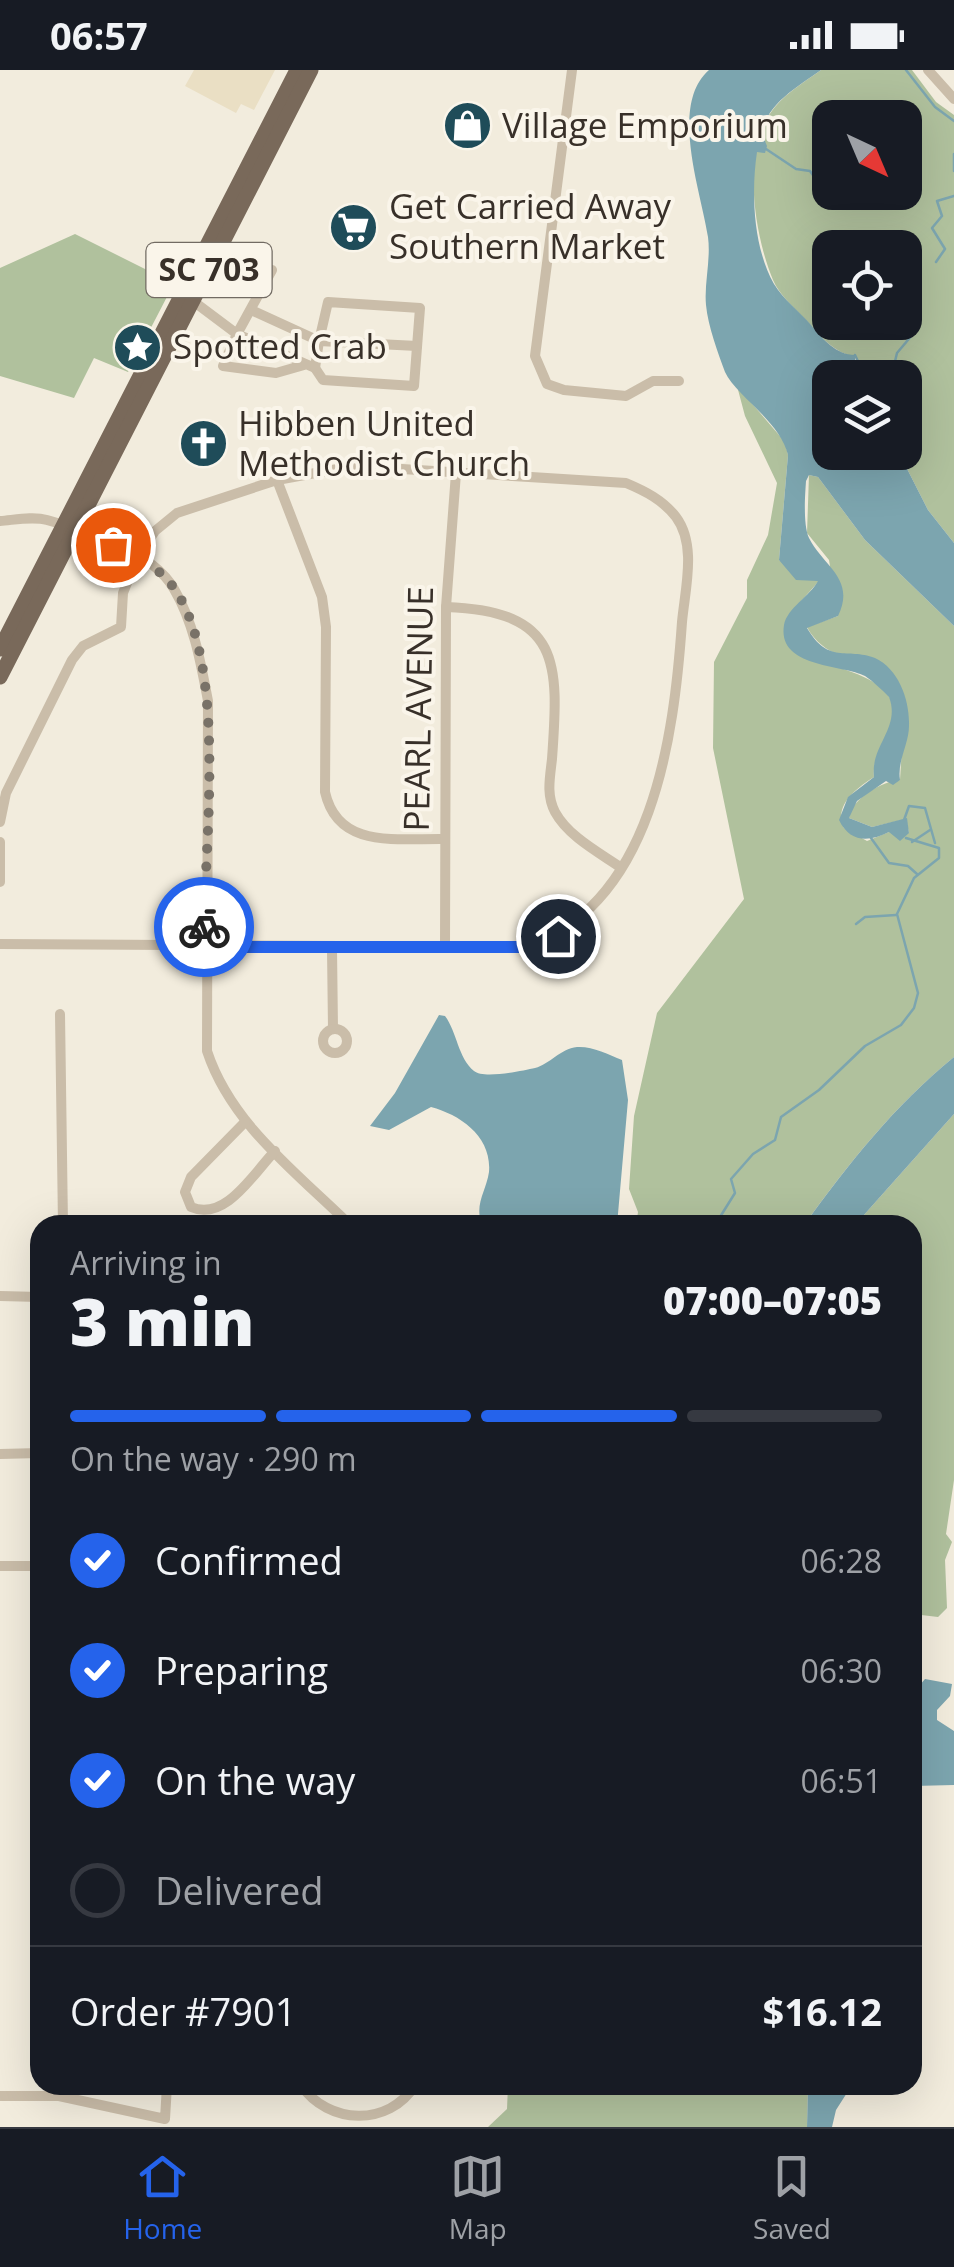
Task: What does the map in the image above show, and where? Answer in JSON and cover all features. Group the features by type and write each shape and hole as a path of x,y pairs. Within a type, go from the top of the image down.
{"main road":[{"name":"SC 703","path":"70,527 114,427 297,70"},
{"name":"SC 703","path":"0,648 193,300 311,70"},
{"path":"193,300 190,290 224,212"},
{"path":"0,677 70,527"}],"street":[{"path":"572,70 535,356 538,370 547,384 564,390 626,396 654,381 679,380"},
{"path":"928,70 954,99"},
{"path":"272,270 223,366 276,373 309,366"},
{"path":"193,300 238,334 309,366 323,380 414,386 420,308 328,302 309,366"},
{"path":"250,310 319,341 417,346"},
{"path":"0,822 6,793 72,660 83,646 121,627 123,593 137,558 155,531 177,513 277,480 354,466 626,483 654,496 678,518 688,546 669,746 650,807 620,868 591,910 558,936 526,947 332,949 0,944"},
{"name":"PEARL AVENUE","path":"445,946 446,607 456,472"},
{"path":"277,480 322,596 326,627 324,792 329,812 345,829 364,837 445,839"},
{"path":"0,521 44,519 70,527 158,570 173,586 199,654 208,702 206,1050 224,1094 245,1122 340,1215"},
{"path":"446,607 487,609 512,617 554,660 556,695 549,796 570,831 620,868"},
{"path":"0,842 0,882"},
{"path":"332,949 334,1029"},
{"path":"60,1014 62,1215"},
{"path":"245,1122 191,1176 185,1192 191,1207 205,1213 219,1210 275,1151"},
{"path":"0,1296 30,1296"},
{"path":"0,1454 30,1453"},
{"path":"0,1566 30,1566"},
{"path":"0,2096 59,2096 165,2119 166,2095"},
{"path":"310,2095 318,2105 358,2117 388,2112 405,2095"}],"green space":[{"path":"821,70 912,70 936,102 954,115 954,543 928,510 908,470 922,470 922,360 856,360 825,340 922,340 922,230 812,230 812,327 773,280 757,220 756,152 769,115 793,90"},
{"path":"75,234 145,269 170,291 128,372 94,358 74,398 0,376 0,268"},
{"path":"737,386 785,442 788,455 779,560 819,581 794,609 789,647 866,678 889,696 894,709 892,726 876,759 874,777 854,792 842,812 844,828 867,841 889,832 909,833 906,819 872,827 849,818 855,804 868,792 900,780 905,697 859,656 829,650 807,627 838,616 829,560 807,533 809,475 818,477 865,540 954,626 954,1057 873,1136 811,1215 638,1215 629,1189 634,1116 657,1013 744,899 713,748 714,662 747,598 747,580 768,535 777,483 745,416"},
{"path":"954,1114 954,1480 946,1534 952,1542 945,1560 947,1608 938,1617 922,1615 922,1215 864,1215"},
{"path":"508,2095 808,2095 807,2127 488,2127 507,2109"}],"shaded area":[{"path":"194,70 275,70 254,110 241,104 236,113 185,86"}],"water":[{"path":"709,70 821,70 771,111 765,122 765,153 757,152 754,184 755,219 774,284 812,326 812,340 825,340 842,352 855,355 855,360 812,360 812,470 908,470 928,510 954,543 954,626 865,540 818,477 809,475 806,481 809,538 836,574 843,592 838,616 807,628 831,651 865,655 883,663 897,678 909,716 900,780 893,785 886,781 857,801 849,818 872,827 907,818 909,833 900,841 889,832 867,839 854,837 839,820 848,797 874,777 876,756 891,718 889,697 865,676 800,657 785,639 786,619 818,581 796,580 779,560 788,455 776,431 730,381 709,322 708,237 689,126 697,85"},
{"path":"439,1015 445,1016 464,1059 479,1073 503,1074 535,1068 577,1047 622,1060 628,1100 618,1215 480,1215 489,1159 480,1138 463,1122 431,1107 389,1130 370,1126 395,1093"},
{"path":"954,1057 954,1114 864,1215 811,1215 873,1136"},
{"path":"925,1679 952,1684 950,1696 937,1710 937,1720 954,1731 954,1785 922,1786"},
{"path":"808,2095 846,2095 832,2127 807,2127"}],"waterway":[{"path":"906,70 935,107 954,121"},
{"path":"766,149 796,169 812,174"},
{"path":"954,154 954,171"},
{"path":"936,262 945,249 932,228 942,216 937,201 954,196"},
{"path":"895,360 908,340"},
{"path":"855,355 857,360"},
{"path":"904,820 909,806 925,808 935,843"},
{"path":"912,842 930,830"},
{"path":"871,838 889,863 908,866 917,874"},
{"path":"721,1215 735,1193 731,1179 753,1154 775,1140 781,1117 819,1090 865,1046 901,1025 914,1008 918,993 897,914 914,878 939,858 939,848 906,838"},
{"path":"856,924 865,917 896,915"}],"way so far":[{"path":"113,545 158,570 173,586 199,654 208,702 204,927"}],"place":[{"name":"Village Emporium","path":"467,126"},
{"name":"Get Carried Away Southern Market","path":"354,227"},
{"name":"Spotted Crab","path":"138,347"},
{"name":"Hibben United Methodist Church","path":"203,444"}],"route":[{"path":"204,927 204,947 526,947 558,936"}]}
